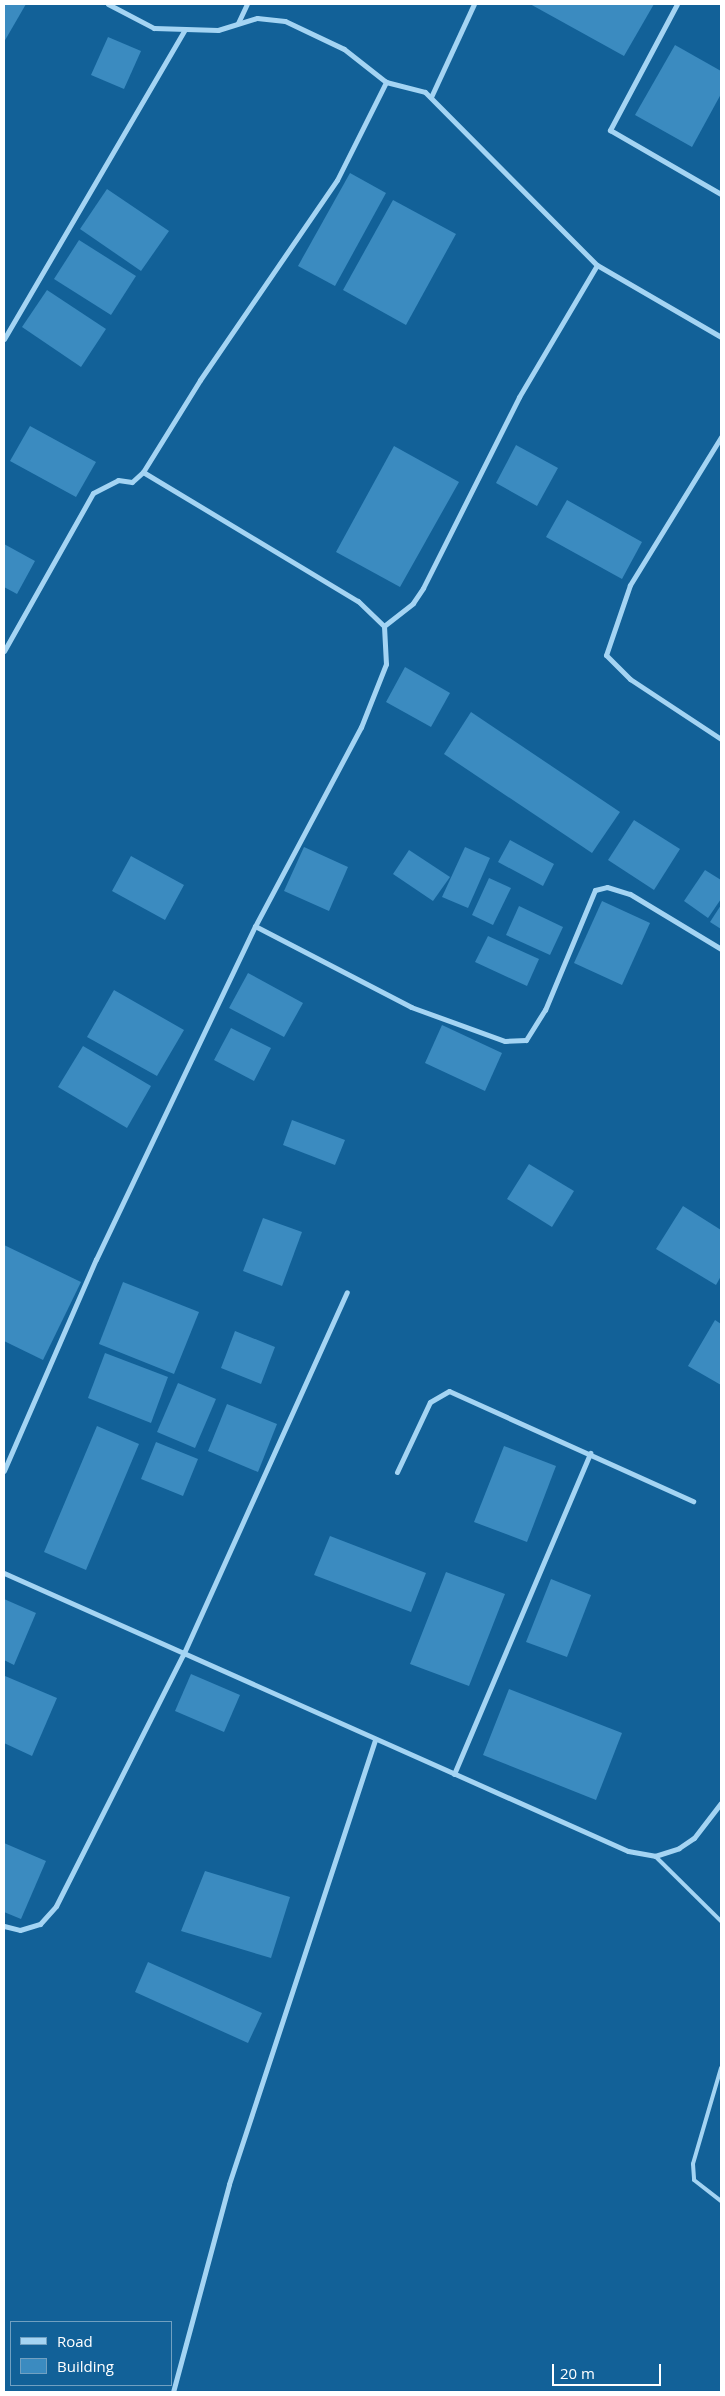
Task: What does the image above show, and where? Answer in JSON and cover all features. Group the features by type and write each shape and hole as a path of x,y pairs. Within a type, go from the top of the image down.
{"street":[{"path":"108,4 154,28 218,30 257,18 285,21 344,49 386,82 431,97 596,265 721,337"},
{"path":"238,23 247,4"},
{"path":"431,97 474,4"},
{"path":"677,4 610,130 721,194"},
{"path":"4,339 185,29"},
{"path":"4,651 93,493 118,480 132,482 144,472 337,180 386,82"},
{"path":"384,626 413,603 423,588 515,404 596,265"},
{"path":"721,437 630,585 606,655 630,679 721,739"},
{"path":"4,1471 96,1259 255,926 361,727 386,664 384,626 358,601 144,472"},
{"path":"255,926 411,1007 505,1041 526,1040 545,1010 595,890 607,887 630,894 721,950"},
{"path":"4,1926 20,1930 40,1924 56,1906 183,1655 347,1292"},
{"path":"397,1472 430,1402 449,1391 693,1500"},
{"path":"454,1774 590,1453"},
{"path":"4,1573 183,1655 628,1851 655,1856 694,1838 721,1803"},
{"path":"173,2392 235,2164 375,1740"}],"lane":[{"path":"655,1856 721,1921"},
{"path":"721,2068 692,2164 694,2180 721,2201"}],"building":[{"path":"4,4 26,4 4,42"},
{"path":"530,4 654,4 624,56"},
{"path":"108,37 141,51 124,89 91,75"},
{"path":"675,45 721,71 721,94 692,147 635,115"},
{"path":"350,173 386,193 335,286 298,266"},
{"path":"107,189 169,231 141,271 80,229"},
{"path":"393,200 456,234 406,325 343,290"},
{"path":"79,240 136,276 111,315 54,279"},
{"path":"47,290 106,329 81,367 22,327"},
{"path":"30,426 96,462 76,497 10,461"},
{"path":"516,445 558,468 537,506 496,483"},
{"path":"394,446 459,482 400,587 336,552"},
{"path":"567,500 642,542 622,579 546,537"},
{"path":"4,544 35,561 17,594 4,587"},
{"path":"405,667 450,693 431,727 386,702"},
{"path":"471,712 620,812 592,853 444,754"},
{"path":"634,820 680,849 654,890 608,860"},
{"path":"510,840 554,864 543,886 498,862"},
{"path":"304,847 348,867 329,911 284,891"},
{"path":"465,847 490,858 468,908 442,897"},
{"path":"409,850 450,877 433,901 393,874"},
{"path":"131,856 184,885 165,920 112,891"},
{"path":"705,870 721,880 721,899 708,918 684,901"},
{"path":"489,878 511,888 493,925 472,915"},
{"path":"602,901 650,923 622,985 574,963"},
{"path":"721,905 721,929 710,922"},
{"path":"519,906 563,927 550,955 506,935"},
{"path":"488,936 539,959 527,986 475,962"},
{"path":"248,973 303,1003 284,1037 229,1008"},
{"path":"114,990 184,1030 157,1076 87,1037"},
{"path":"442,1025 502,1053 485,1091 425,1063"},
{"path":"231,1028 271,1048 254,1081 214,1060"},
{"path":"83,1046 151,1086 127,1128 58,1087"},
{"path":"292,1120 345,1140 335,1165 283,1145"},
{"path":"529,1164 574,1191 552,1227 507,1199"},
{"path":"683,1206 721,1230 721,1276 716,1285 656,1249"},
{"path":"263,1218 302,1232 282,1286 243,1271"},
{"path":"4,1245 81,1282 43,1360 4,1341"},
{"path":"123,1282 199,1312 174,1374 99,1344"},
{"path":"715,1320 721,1324 721,1385 688,1366"},
{"path":"235,1331 275,1347 261,1384 221,1368"},
{"path":"105,1353 168,1377 151,1423 88,1398"},
{"path":"178,1383 216,1399 195,1448 157,1432"},
{"path":"227,1404 277,1424 258,1472 208,1451"},
{"path":"97,1426 139,1444 86,1570 44,1552"},
{"path":"156,1442 198,1459 183,1496 141,1479"},
{"path":"504,1446 556,1466 527,1542 474,1522"},
{"path":"330,1536 426,1573 411,1612 314,1575"},
{"path":"446,1572 505,1594 469,1686 410,1664"},
{"path":"551,1579 591,1595 567,1657 526,1642"},
{"path":"4,1599 36,1613 14,1665 4,1660"},
{"path":"191,1674 240,1695 224,1732 175,1711"},
{"path":"5,1676 57,1698 32,1756 4,1743"},
{"path":"509,1689 622,1733 596,1800 483,1755"},
{"path":"4,1843 46,1861 21,1919 4,1912"},
{"path":"205,1871 290,1897 271,1958 181,1931"},
{"path":"148,1962 262,2013 248,2043 135,1992"}]}
